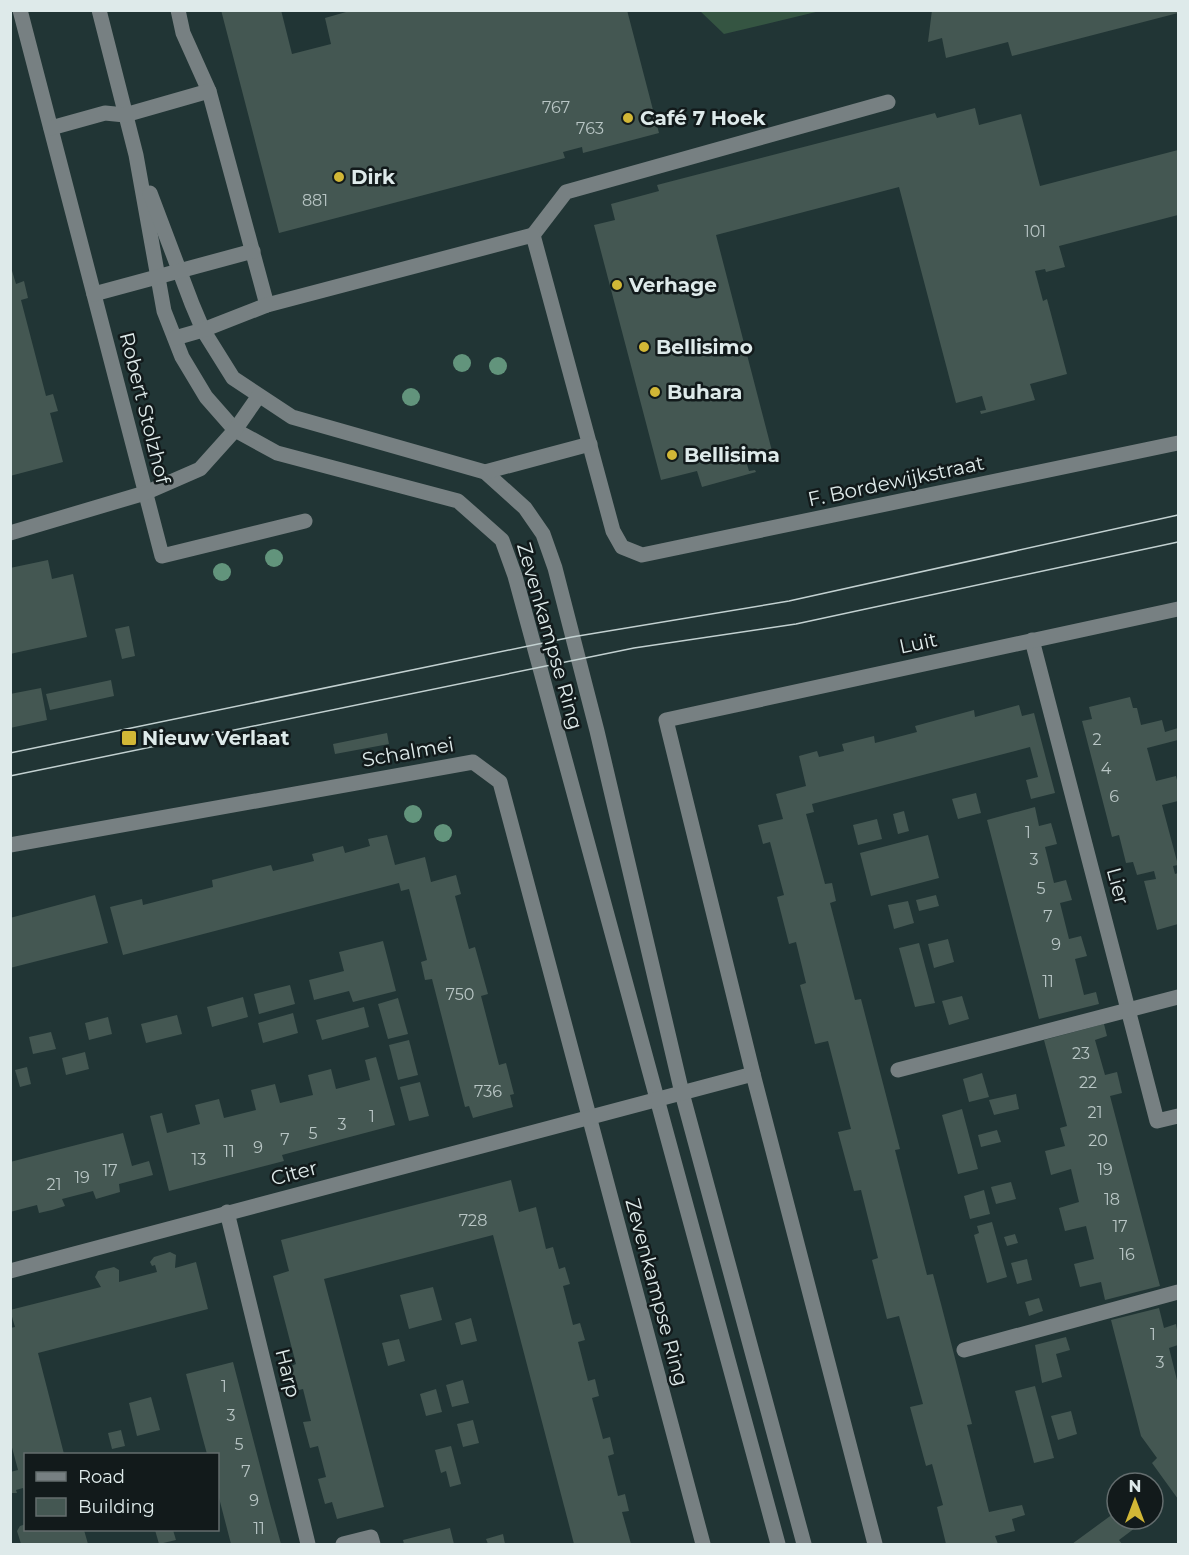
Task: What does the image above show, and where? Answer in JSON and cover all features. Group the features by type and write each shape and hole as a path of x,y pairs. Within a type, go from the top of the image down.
{"street":[{"name":"Robert Stolzhof","path":"20,10 162,556 304,521"},
{"name":"Zevenkampse Ring","path":"99,10 136,155 203,330 233,378 258,397 292,417 485,472 525,508 543,534 555,568 597,731 682,1093 804,1545"},
{"path":"177,10 183,33 209,91 267,305"},
{"path":"51,128 105,113 125,115 209,91"},
{"path":"175,338 203,330 267,305 534,235 566,192 888,102"},
{"name":"Zevenkampse Ring","path":"136,155 164,311 182,357 206,397 235,430 277,453 458,501 502,540 515,576 778,1545"},
{"path":"485,472 590,444 534,235"},
{"path":"94,294 254,251"},
{"path":"10,533 145,494 200,469 235,430 258,397"},
{"name":"F. Bordewijkstraat","path":"590,444 613,531 622,547 642,555 1179,443"},
{"name":"Luit","path":"753,1074 666,720 1179,609"},
{"name":"Lier","path":"1032,640 1157,1121 1179,1116"},
{"name":"Schalmei","path":"10,846 474,762 500,782 590,1118"},
{"path":"898,1070 1179,997"},
{"path":"590,1118 753,1074 875,1545"},
{"name":"Zevenkampse Ring","path":"590,1118 703,1545"},
{"name":"Citer","path":"10,1271 590,1118"},
{"name":"Harp","path":"227,1212 308,1545"},
{"path":"964,1350 1179,1292"},
{"path":"342,1545 371,1538 373,1545"}],"green space":[{"path":"700,11 820,11 724,34"}],"building":[{"path":"221,10 281,10 292,54 331,44 325,18 353,10 627,10 659,133 583,153 582,147 563,152 565,158 279,233"},
{"path":"932,10 1178,10 1178,13 1012,56 1008,42 946,58 942,38 928,42"},
{"path":"975,108 979,125 1021,114 1040,186 1178,150 1178,215 1059,246 1065,267 1046,272 1045,269 1035,271 1043,301 1047,299 1067,374 1030,384 1035,400 981,414 980,411 986,410 982,396 956,403 899,187 716,235 772,451 745,458 749,471 755,470 756,472 702,487 697,471 661,480 594,225 615,220 611,204 659,191 657,185 935,113 937,118"},
{"path":"10,264 16,284 24,281 28,298 21,300 46,396 53,394 58,411 50,413 63,462 10,476"},
{"path":"48,560 52,579 73,574 87,637 10,654 10,568"},
{"path":"129,626 135,656 122,659 115,629"},
{"path":"111,680 114,696 50,710 46,694"},
{"path":"41,688 47,720 10,728 10,694"},
{"path":"1130,697 1133,708 1137,708 1141,725 1162,720 1165,732 1178,728 1178,740 1147,748 1156,781 1176,776 1178,784 1178,801 1162,805 1178,865 1173,866 1175,874 1178,873 1178,924 1157,930 1144,881 1156,879 1154,871 1137,875 1133,862 1126,863 1119,835 1112,837 1082,721 1092,719 1089,707"},
{"path":"1019,705 1022,716 1034,713 1055,793 1031,799 1026,780 1038,777 1030,747 812,804 814,812 806,814 825,884 832,883 836,901 830,903 855,1000 861,999 900,1149 895,1150 927,1275 933,1274 941,1304 972,1424 967,1425 989,1512 1022,1505 1025,1515 1012,1519 1015,1531 995,1536 998,1544 946,1544 937,1507 943,1505 932,1464 926,1466 910,1407 923,1404 899,1316 887,1319 872,1260 878,1258 861,1190 854,1191 838,1132 851,1129 828,1041 815,1044 800,985 806,983 796,942 789,944 777,897 784,895 770,842 763,844 758,825 783,819 776,794 806,786 799,756 817,751 819,757 844,751 842,744 874,736 875,743 917,732 915,726 974,710 975,717"},
{"path":"387,733 389,744 335,754 333,744"},
{"path":"976,793 981,813 958,819 952,799"},
{"path":"1035,807 1039,826 1051,823 1057,844 1045,847 1054,883 1066,880 1072,900 1060,903 1069,939 1081,936 1087,956 1075,959 1084,995 1096,992 1099,1004 1039,1019 987,820"},
{"path":"904,811 909,831 898,834 893,814"},
{"path":"877,819 882,839 858,845 853,825"},
{"path":"387,835 395,865 425,857 431,882 456,875 461,894 455,896 469,949 475,947 488,994 481,996 499,1065 506,1063 514,1094 510,1095 513,1107 473,1118 469,1106 465,1107 432,979 425,980 421,962 427,960 409,889 401,891 399,883 123,955 110,907 142,899 143,905 213,887 212,880 271,865 273,871 314,861 312,854 343,846 345,853 370,846 368,839"},
{"path":"928,835 939,878 871,896 860,853"},
{"path":"95,895 108,943 10,968 10,918"},
{"path":"936,895 939,906 919,911 916,900"},
{"path":"908,901 914,923 894,929 888,905"},
{"path":"948,939 954,962 934,968 928,944"},
{"path":"383,941 396,991 353,1002 349,991 314,1000 309,980 344,971 339,952"},
{"path":"919,943 935,1003 915,1007 899,948"},
{"path":"290,985 295,1004 259,1014 254,994"},
{"path":"962,996 969,1019 949,1025 942,1001"},
{"path":"243,997 248,1017 212,1027 207,1007"},
{"path":"398,998 408,1034 388,1039 378,1004"},
{"path":"364,1007 369,1027 322,1040 316,1020"},
{"path":"293,1013 298,1033 263,1043 258,1023"},
{"path":"177,1015 182,1034 146,1043 141,1024"},
{"path":"108,1017 112,1034 89,1040 85,1023"},
{"path":"1104,1024 1107,1036 1095,1040 1105,1075 1117,1072 1122,1093 1110,1096 1160,1286 1105,1300 1101,1282 1080,1287 1074,1264 1094,1259 1086,1226 1065,1231 1059,1208 1079,1202 1071,1169 1051,1175 1045,1151 1065,1146 1060,1128 1067,1126 1044,1040"},
{"path":"51,1032 56,1049 33,1054 29,1037"},
{"path":"409,1040 418,1075 398,1080 389,1045"},
{"path":"85,1052 89,1069 66,1075 62,1058"},
{"path":"376,1057 395,1125 282,1155 284,1161 169,1191 150,1116 162,1113 167,1133 200,1124 195,1105 219,1099 224,1118 256,1110 251,1090 275,1084 280,1103 313,1095 308,1075 331,1069 336,1089 370,1080 365,1060"},
{"path":"27,1067 31,1084 20,1087 15,1070"},
{"path":"982,1073 989,1097 969,1102 963,1079"},
{"path":"420,1082 429,1116 409,1121 400,1087"},
{"path":"1016,1094 1019,1109 994,1115 989,1100"},
{"path":"962,1109 978,1169 958,1174 942,1115"},
{"path":"997,1130 1001,1142 981,1147 978,1135"},
{"path":"123,1133 132,1166 149,1161 153,1175 119,1184 120,1192 96,1199 93,1191 62,1199 65,1206 52,1210 39,1213 37,1205 10,1212 10,1162"},
{"path":"511,1180 519,1212 536,1207 546,1249 553,1247 559,1269 565,1267 570,1284 563,1286 573,1325 580,1323 585,1340 578,1342 588,1381 595,1379 599,1396 592,1398 603,1439 610,1437 614,1454 608,1456 618,1496 625,1494 629,1511 622,1512 631,1544 574,1544 493,1235 324,1279 384,1507 337,1519 332,1502 325,1504 318,1479 326,1477 318,1446 310,1448 303,1422 311,1421 303,1389 295,1391 289,1367 296,1364 273,1276 289,1271 281,1240"},
{"path":"1011,1182 1016,1199 996,1204 991,1187"},
{"path":"984,1190 990,1214 970,1219 964,1196"},
{"path":"992,1222 1007,1277 987,1283 974,1235 979,1233 977,1226"},
{"path":"1015,1234 1018,1243 1007,1246 1004,1237"},
{"path":"170,1252 176,1255 175,1268 196,1262 208,1309 38,1353 64,1453 24,1453 24,1490 23,1488 16,1490 17,1493 10,1493 10,1472 18,1470 10,1440 10,1328 15,1327 10,1310 101,1287 95,1277 98,1271 114,1267 119,1270 119,1282 157,1272 155,1265 152,1266 150,1262 154,1257"},
{"path":"1027,1259 1032,1280 1017,1284 1011,1263"},
{"path":"433,1287 442,1320 409,1329 400,1295"},
{"path":"1039,1298 1043,1311 1029,1316 1025,1302"},
{"path":"1159,1308 1164,1328 1176,1324 1178,1345 1169,1348 1178,1384 1178,1499 1165,1481 1165,1471 1158,1471 1152,1463 1157,1458 1141,1436 1111,1320"},
{"path":"471,1318 477,1341 461,1345 455,1323"},
{"path":"1066,1337 1070,1350 1056,1354 1062,1377 1042,1383 1035,1345"},
{"path":"399,1339 405,1361 388,1366 382,1343"},
{"path":"233,1362 281,1544 231,1544 219,1498 219,1453 207,1453 186,1374"},
{"path":"463,1380 469,1403 452,1407 446,1385"},
{"path":"1035,1386 1054,1458 1034,1463 1015,1391"},
{"path":"436,1389 442,1412 426,1416 420,1394"},
{"path":"151,1397 160,1430 137,1436 129,1403"},
{"path":"1071,1411 1077,1434 1058,1440 1051,1416"},
{"path":"473,1420 479,1443 463,1447 457,1424"},
{"path":"121,1430 125,1446 112,1449 108,1433"},
{"path":"451,1446 461,1484 450,1487 446,1471 441,1473 435,1450"},
{"path":"1105,1520 1105,1531 1131,1531 1119,1540 1122,1544 1072,1544"},
{"path":"24,1525 24,1531 84,1531 88,1544 21,1544 17,1531"},
{"path":"450,1528 454,1544 404,1544 403,1540"},
{"path":"155,1531 173,1531 176,1540 159,1544"},
{"path":"503,1534 505,1544 488,1544 486,1539"}],"tram line":[{"path":"10,753 572,637 789,601 1178,515"},
{"path":"10,776 634,648 796,624 1178,542"}],"place":[{"name":"Café 7 Hoek","path":"628,118"},
{"name":"Dirk","path":"339,177"},
{"name":"Verhage","path":"617,285"},
{"name":"Bellisimo","path":"644,347"},
{"name":"Buhara","path":"655,392"},
{"name":"Bellisima","path":"672,455"},
{"name":"Nieuw Verlaat","path":"129,738"}]}
